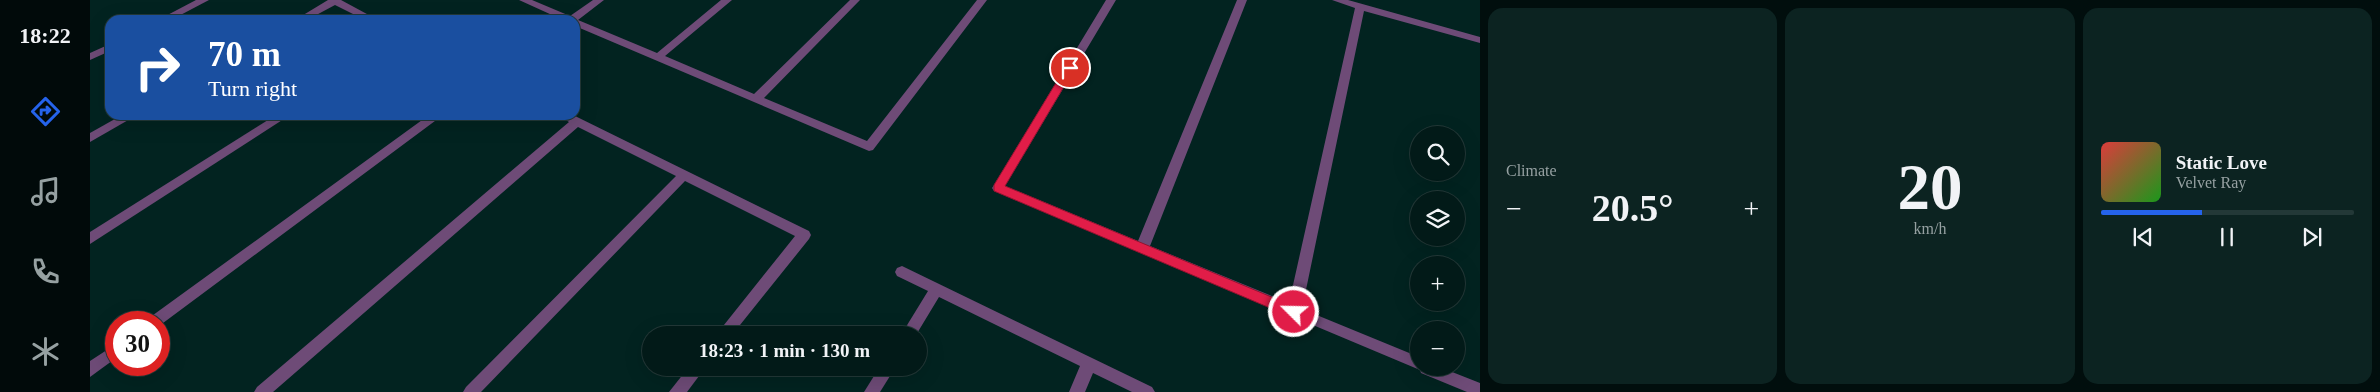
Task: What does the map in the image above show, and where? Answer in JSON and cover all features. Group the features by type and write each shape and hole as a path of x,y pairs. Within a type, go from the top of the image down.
{"street":[{"path":"173,15 204,0"},
{"path":"308,15 334,0 364,15"},
{"path":"524,0 559,15"},
{"path":"578,15 599,0"},
{"path":"658,57 726,0"},
{"path":"756,99 855,0"},
{"path":"580,24 868,147 982,0"},
{"path":"1111,0 998,188 1410,360"},
{"path":"1142,248 1242,0"},
{"path":"1337,0 1480,40"},
{"path":"1294,312 1360,6"},
{"path":"90,57 105,50"},
{"path":"90,138 122,120"},
{"path":"90,238 276,120"},
{"path":"169,311 430,120"},
{"path":"573,120 804,235 730,326"},
{"path":"262,392 577,122"},
{"path":"471,392 684,175"},
{"path":"902,272 1147,392"},
{"path":"914,326 937,288"},
{"path":"90,370 105,358"},
{"path":"1077,392 1089,363"},
{"path":"677,392 690,376"},
{"path":"872,392 883,376"},
{"path":"1446,376 1480,390"}],"route":[{"path":"1070,68 998,188 1294,312"}]}
